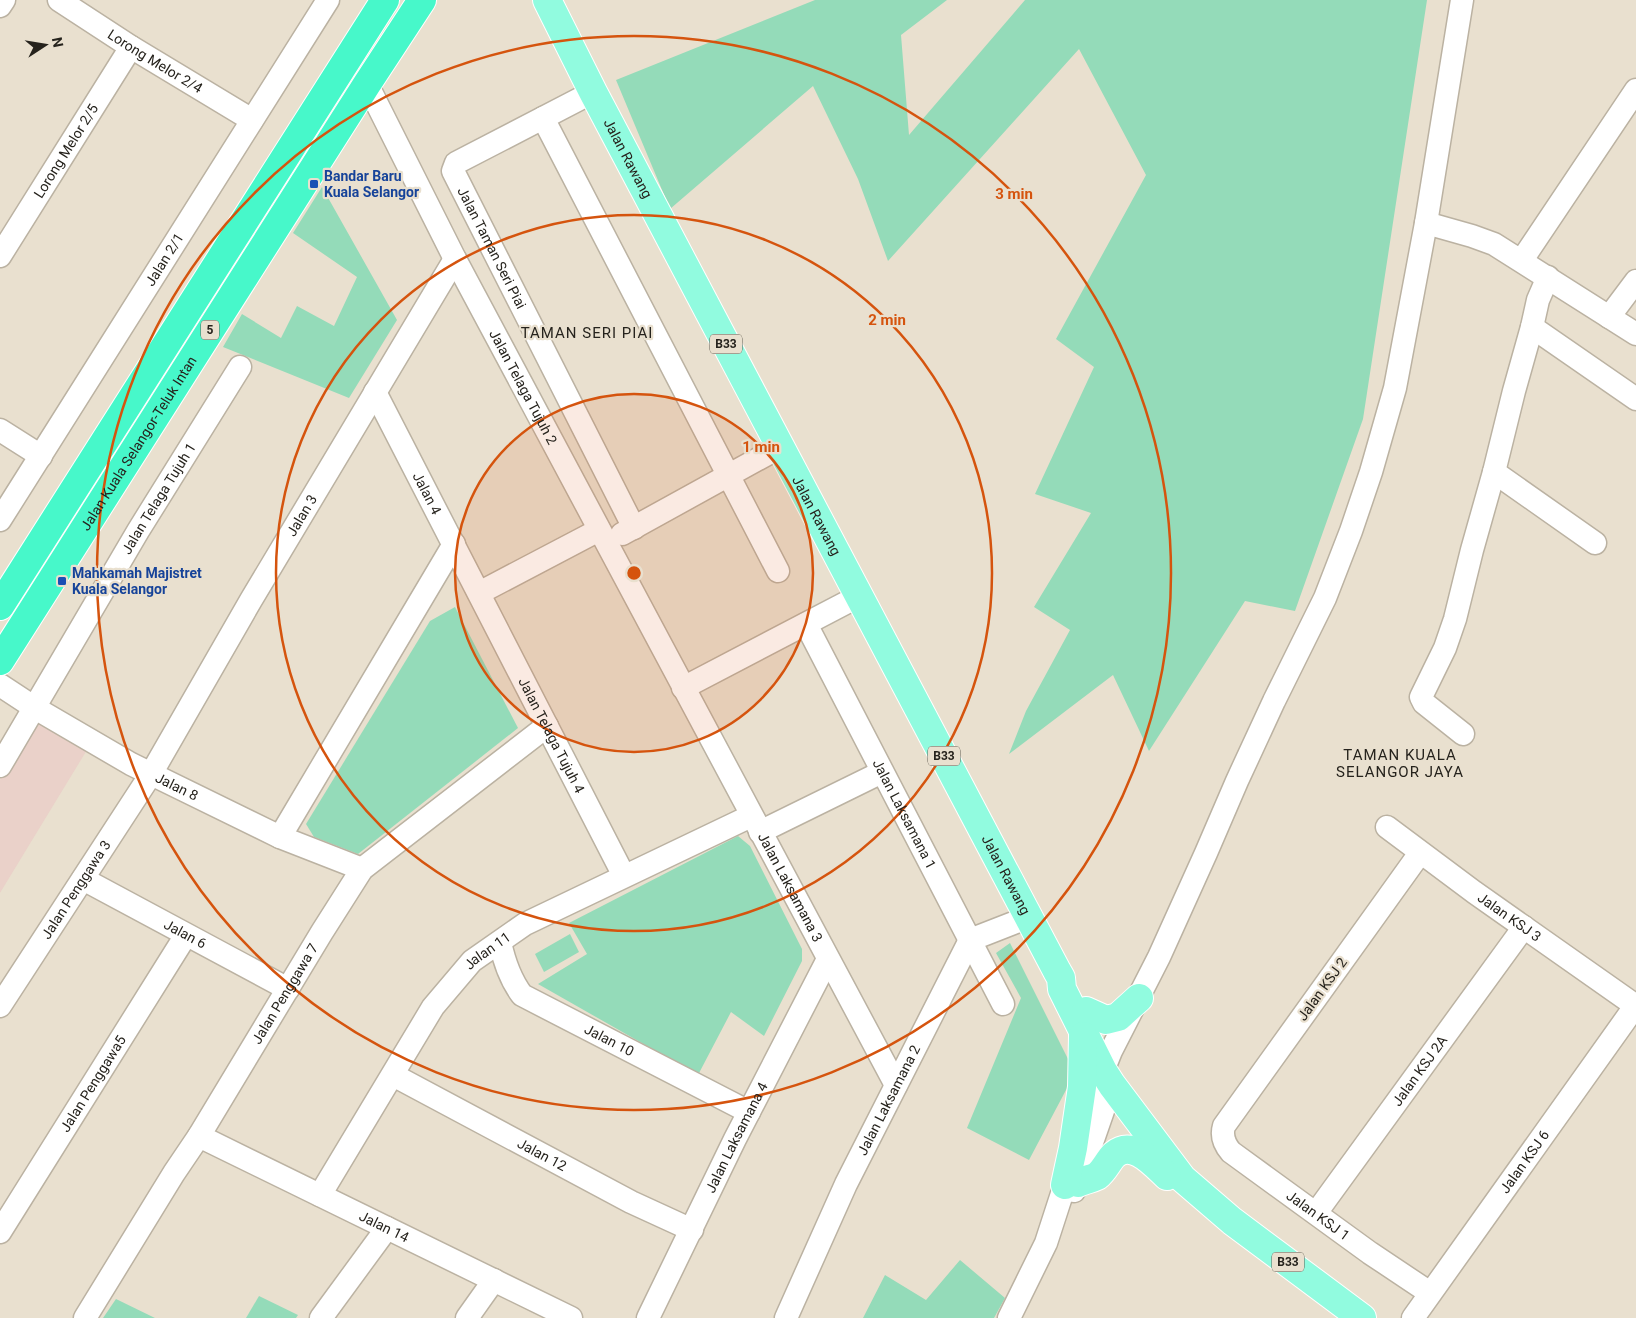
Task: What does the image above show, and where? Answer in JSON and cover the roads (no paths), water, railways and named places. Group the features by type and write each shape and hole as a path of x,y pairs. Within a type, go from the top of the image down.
{"highway":[{"name":"Jalan Kuala Selangor-Teluk Intan","path":"0,661 422,0"},
{"name":"Jalan Kuala Selangor-Teluk Intan","path":"0,606 383,3"}],"main road":[{"name":"Jalan Rawang","path":"547,0 593,92 1029,917 1060,978 1062,989 1085,1022 1111,1068 1148,1111 1198,1179 1213,1206 1362,1318"},
{"path":"1139,998 1118,1017 1085,1022 1082,1087 1073,1148 1072,1184 1098,1175 1114,1155 1130,1150 1138,1152 1146,1158 1198,1202 1213,1206"}],"street":[{"path":"0,6 4,0"},
{"name":"Lorong Melor 2/4","path":"59,0 131,47 252,120"},
{"path":"1009,1318 1046,1243 1072,1184 1111,1068 1139,998 1191,888 1249,754 1325,598 1352,531 1395,388 1426,223 1462,0"},
{"name":"Jalan 2/1","path":"0,520 252,120 322,2"},
{"name":"Lorong Melor 2/5","path":"0,256 131,47"},
{"name":"Jalan Telaga Tujuh 2","path":"367,84 455,259 683,688"},
{"path":"1522,260 1636,90"},
{"name":"Jalan Taman Seri Piai","path":"593,92 456,163 453,171 634,528"},
{"path":"543,118 778,571"},
{"path":"1426,223 1494,244 1636,334"},
{"name":"Jalan 3","path":"151,774 246,608 455,259"},
{"path":"1463,734 1424,704 1421,697 1445,648 1455,619 1538,300 1548,277"},
{"path":"1609,317 1636,281"},
{"path":"1532,327 1636,398"},
{"name":"Jalan Telaga Tujuh 1","path":"0,766 138,531 240,367"},
{"name":"Jalan 4","path":"375,392 479,594"},
{"path":"0,430 40,456"},
{"path":"479,594 602,536 634,528 780,446"},
{"path":"1494,472 1595,543"},
{"path":"280,838 454,544"},
{"name":"Jalan Telaga Tujuh 4","path":"479,594 624,876"},
{"path":"683,688 859,596"},
{"name":"Jalan Laksamana 1","path":"806,624 1003,1004"},
{"name":"Jalan 8","path":"0,685 98,746 151,774 280,838 362,869"},
{"name":"Jalan Laksamana 3","path":"683,688 896,1085"},
{"name":"Jalan Penggawa 7","path":"86,1318 362,869 547,726"},
{"name":"Jalan 11","path":"320,1195 433,1007 442,994 472,961 525,924 624,876 882,772"},
{"name":"Jalan Penggawa 3","path":"0,1006 151,774"},
{"name":"Jalan KSJ 3","path":"1387,827 1636,1006"},
{"name":"Jalan KSJ 2","path":"1224,1126 1420,852"},
{"name":"Jalan 6","path":"82,879 288,989"},
{"path":"970,940 1029,917"},
{"name":"Jalan KSJ 2A","path":"1316,1213 1524,927"},
{"name":"Jalan Penggawa5","path":"0,1232 186,935"},
{"name":"Jalan Laksamana 2","path":"786,1318 846,1184 970,940"},
{"name":"Jalan 10","path":"500,942 509,973 514,985 522,995 749,1112"},
{"name":"Jalan Laksamana 4","path":"652,1317 749,1112 828,959"},
{"name":"Jalan KSJ 6","path":"1414,1318 1636,1006"},
{"name":"Jalan 12","path":"393,1075 631,1202 692,1230"},
{"name":"Jalan KSJ 1","path":"1224,1126 1222,1132 1224,1140 1231,1152 1430,1294"},
{"name":"Jalan 14","path":"199,1136 571,1318"},
{"path":"320,1318 387,1228"},
{"path":"467,1318 494,1280"}],"place":[{"name":"Bandar Baru Kuala Selangor","path":"314,184"},
{"name":"Mahkamah Majistret Kuala Selangor","path":"62,581"}],"district":[{"name":"TAMAN SERI PIAI","path":"587,333"},
{"name":"TAMAN KUALA SELANGOR JAYA","path":"1400,764"}]}
